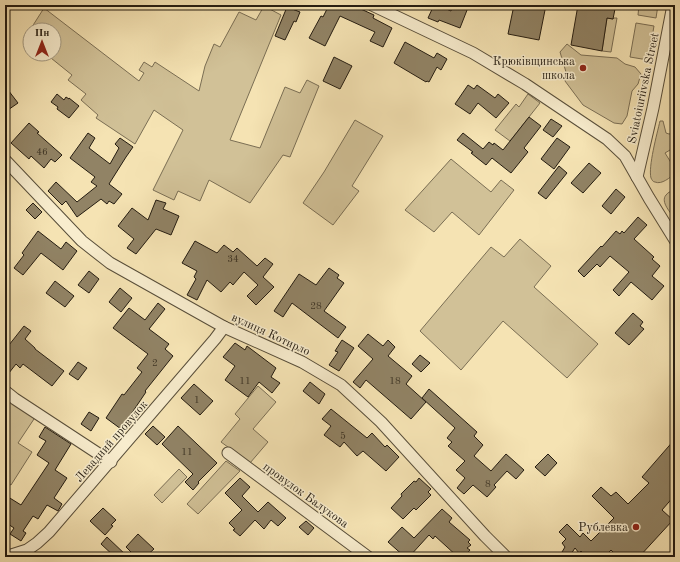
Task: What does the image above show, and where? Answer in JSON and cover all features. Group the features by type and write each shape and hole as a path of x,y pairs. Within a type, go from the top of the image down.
{"street":[{"path":"372,5 473,53 525,84 607,139 626,156 675,240"},
{"name":"Sviatoiuriivska Street","path":"637,177 653,108 673,5"},
{"name":"вулиця Котирло","path":"5,160 82,241 110,263 224,326 302,362 341,385 381,422 506,557"},
{"name":"Левадний провулок","path":"5,557 27,550 37,544 49,532 216,339 224,326"},
{"path":"5,391 111,462"},
{"name":"провулок Балукова","path":"228,453 368,557"}],"shaded area":[{"path":"639,5 658,5 656,18 638,15"},
{"path":"264,6 281,15 230,140 260,148 285,87 300,93 307,80 319,86 290,157 283,155 250,203 209,180 200,201 178,191 174,200 153,190 183,130 154,110 135,144 96,118 98,115 81,100 86,94 68,80 72,75 56,62 62,62 62,22 35,22 44,8 139,81 144,73 139,70 144,62 152,67 155,62 199,91 205,66 214,44 220,47 239,12 256,20"},
{"path":"607,18 617,18 611,52 602,51"},
{"path":"636,23 654,26 648,60 630,57"},
{"path":"567,44 581,55 617,58 625,64 635,67 641,74 638,84 632,91 627,116 622,124 614,123 583,105 565,81 566,72 560,52"},
{"path":"528,94 540,103 510,141 495,130 516,104 519,107"},
{"path":"355,120 383,136 352,186 359,191 333,225 303,203 324,172"},
{"path":"660,121 663,121 666,133 675,133 675,147 665,153 675,169 675,174 663,182 658,183 653,181 650,173 653,150"},
{"path":"451,159 491,192 501,180 514,190 479,235 452,212 434,232 405,210"},
{"path":"675,189 675,219 665,204 664,198 669,192"},
{"path":"520,239 551,266 534,287 598,344 567,378 503,321 461,370 420,331 491,247 504,257"},
{"path":"258,386 276,402 253,429 268,442 250,463 221,442 240,419 235,414"},
{"path":"5,396 36,416 18,443 32,452 11,485 5,482"},
{"path":"226,461 240,471 198,514 187,504"},
{"path":"179,469 187,477 162,503 154,495"}],"building":[{"path":"329,5 352,5 374,15 373,18 392,28 383,47 370,41 375,32 340,16 325,46 309,38"},
{"path":"434,5 451,11 453,5 469,5 460,28 439,20 438,22 428,18"},
{"path":"514,5 546,5 539,40 508,34"},
{"path":"578,5 610,5 610,8 615,9 613,19 607,18 602,51 571,45"},
{"path":"287,7 300,12 285,40 275,36"},
{"path":"405,42 434,58 437,53 447,59 441,70 437,67 429,82 426,82 394,63"},
{"path":"334,57 352,66 340,89 323,81"},
{"path":"468,85 474,89 477,85 495,98 498,94 509,103 496,118 478,103 470,114 455,104"},
{"path":"5,86 18,103 5,112"},
{"path":"57,94 64,100 66,97 69,98 79,106 69,118 57,109 58,107 51,102"},
{"path":"529,117 541,126 524,148 528,152 511,173 492,158 486,165 471,153 473,152 457,140 463,133 483,149 489,142 493,145 494,143 503,150"},
{"path":"551,119 562,126 553,137 543,130"},
{"path":"29,123 39,132 37,133 62,155 55,162 51,159 44,168 31,156 29,159 11,143"},
{"path":"88,133 95,138 89,148 110,164 119,148 115,144 120,138 133,147 109,184 122,194 114,204 109,201 107,204 101,199 77,217 66,201 62,205 48,191 56,182 77,202 97,186 91,182 95,177 70,158"},
{"path":"557,138 570,147 554,169 541,159"},
{"path":"589,163 601,173 583,193 571,183"},
{"path":"559,166 567,173 546,199 538,193"},
{"path":"616,189 625,197 611,214 602,206"},
{"path":"156,200 166,203 163,209 179,216 171,235 156,229 136,254 127,248 134,239 118,226 132,208 148,220"},
{"path":"33,203 42,212 35,219 26,210"},
{"path":"638,217 647,225 634,239 654,257 652,259 660,266 652,276 664,286 652,300 631,282 619,296 613,290 629,272 610,256 600,267 597,264 584,277 578,271 616,231 620,234 622,231 624,233"},
{"path":"38,231 61,249 66,242 77,251 63,270 41,253 23,275 14,268 24,255 22,253"},
{"path":"195,241 217,253 224,245 233,252 237,248 257,266 265,258 273,264 263,277 274,287 256,305 247,296 258,285 244,272 233,285 230,282 221,292 207,280 197,300 187,295 196,279 194,277 197,271 182,263"},
{"path":"329,268 339,275 337,278 344,283 324,311 346,327 338,338 292,303 283,317 274,311 299,274 316,285"},
{"path":"89,271 99,279 89,293 78,285"},
{"path":"55,281 74,296 65,307 46,293"},
{"path":"120,288 132,298 121,312 109,302"},
{"path":"158,303 165,309 149,329 169,344 165,349 173,356 145,391 146,392 121,429 106,418 122,394 124,395 142,372 137,368 148,354 113,328 129,308 145,320"},
{"path":"633,313 643,322 640,326 644,329 629,345 615,333"},
{"path":"24,326 31,331 25,339 35,349 64,371 52,386 23,364 20,368 16,364 5,378 5,342 9,345"},
{"path":"368,334 383,346 388,340 395,347 388,356 412,376 406,384 426,402 411,419 366,380 360,388 353,382 373,359 358,346"},
{"path":"342,340 354,348 339,371 329,365 338,352 335,351"},
{"path":"235,343 245,350 247,346 276,368 271,377 280,383 272,393 259,382 248,397 225,380 235,366 223,357"},
{"path":"420,355 430,363 421,372 412,364"},
{"path":"78,362 87,368 78,380 69,374"},
{"path":"310,382 325,394 319,404 303,391"},
{"path":"194,384 213,401 200,415 181,398"},
{"path":"429,389 477,432 474,436 483,445 474,456 491,471 506,454 524,470 516,479 507,471 494,485 496,487 487,497 473,485 464,494 457,488 465,478 456,470 465,461 448,446 452,442 447,438 455,428 422,398"},
{"path":"331,409 367,438 372,433 385,447 387,445 399,457 386,471 363,451 357,456 344,442 340,447 324,435 331,426 322,419"},
{"path":"89,412 99,418 91,431 81,424"},
{"path":"153,426 165,437 157,445 145,434"},
{"path":"178,426 217,463 198,482 199,483 193,490 185,482 193,474 162,444"},
{"path":"45,427 71,444 55,470 67,478 54,498 62,504 58,511 47,505 38,519 33,516 23,531 26,533 21,541 10,534 14,528 5,522 5,495 21,505 49,463 37,455 46,441 39,437"},
{"path":"675,439 675,495 662,510 673,520 639,557 618,557 611,550 604,557 587,557 581,551 579,553 575,548 569,557 559,557 565,547 562,543 566,539 559,532 567,524 580,537 583,533 591,541 614,518 592,496 601,487 611,496 616,492 628,504 649,483 642,477"},
{"path":"548,454 557,463 545,476 535,467"},
{"path":"240,478 250,487 242,496 258,512 268,502 286,518 278,526 271,520 264,529 255,520 240,536 233,530 235,529 229,523 242,510 225,493"},
{"path":"419,478 431,489 428,492 431,495 416,510 414,508 403,519 391,508 402,496 401,494"},
{"path":"103,508 116,520 105,535 90,521"},
{"path":"442,509 452,518 449,522 470,540 468,542 471,545 467,548 470,550 464,557 458,557 435,536 433,539 429,535 409,557 405,557 388,542 402,527 414,538"},
{"path":"306,521 314,528 308,535 299,527"},
{"path":"138,534 154,549 145,557 142,557 137,553 134,555 126,547"},
{"path":"107,537 128,557 115,557 101,544"}],"place":[{"name":"Крюківщинська школа","path":"583,68"},
{"name":"Рублевка","path":"636,527"}]}
